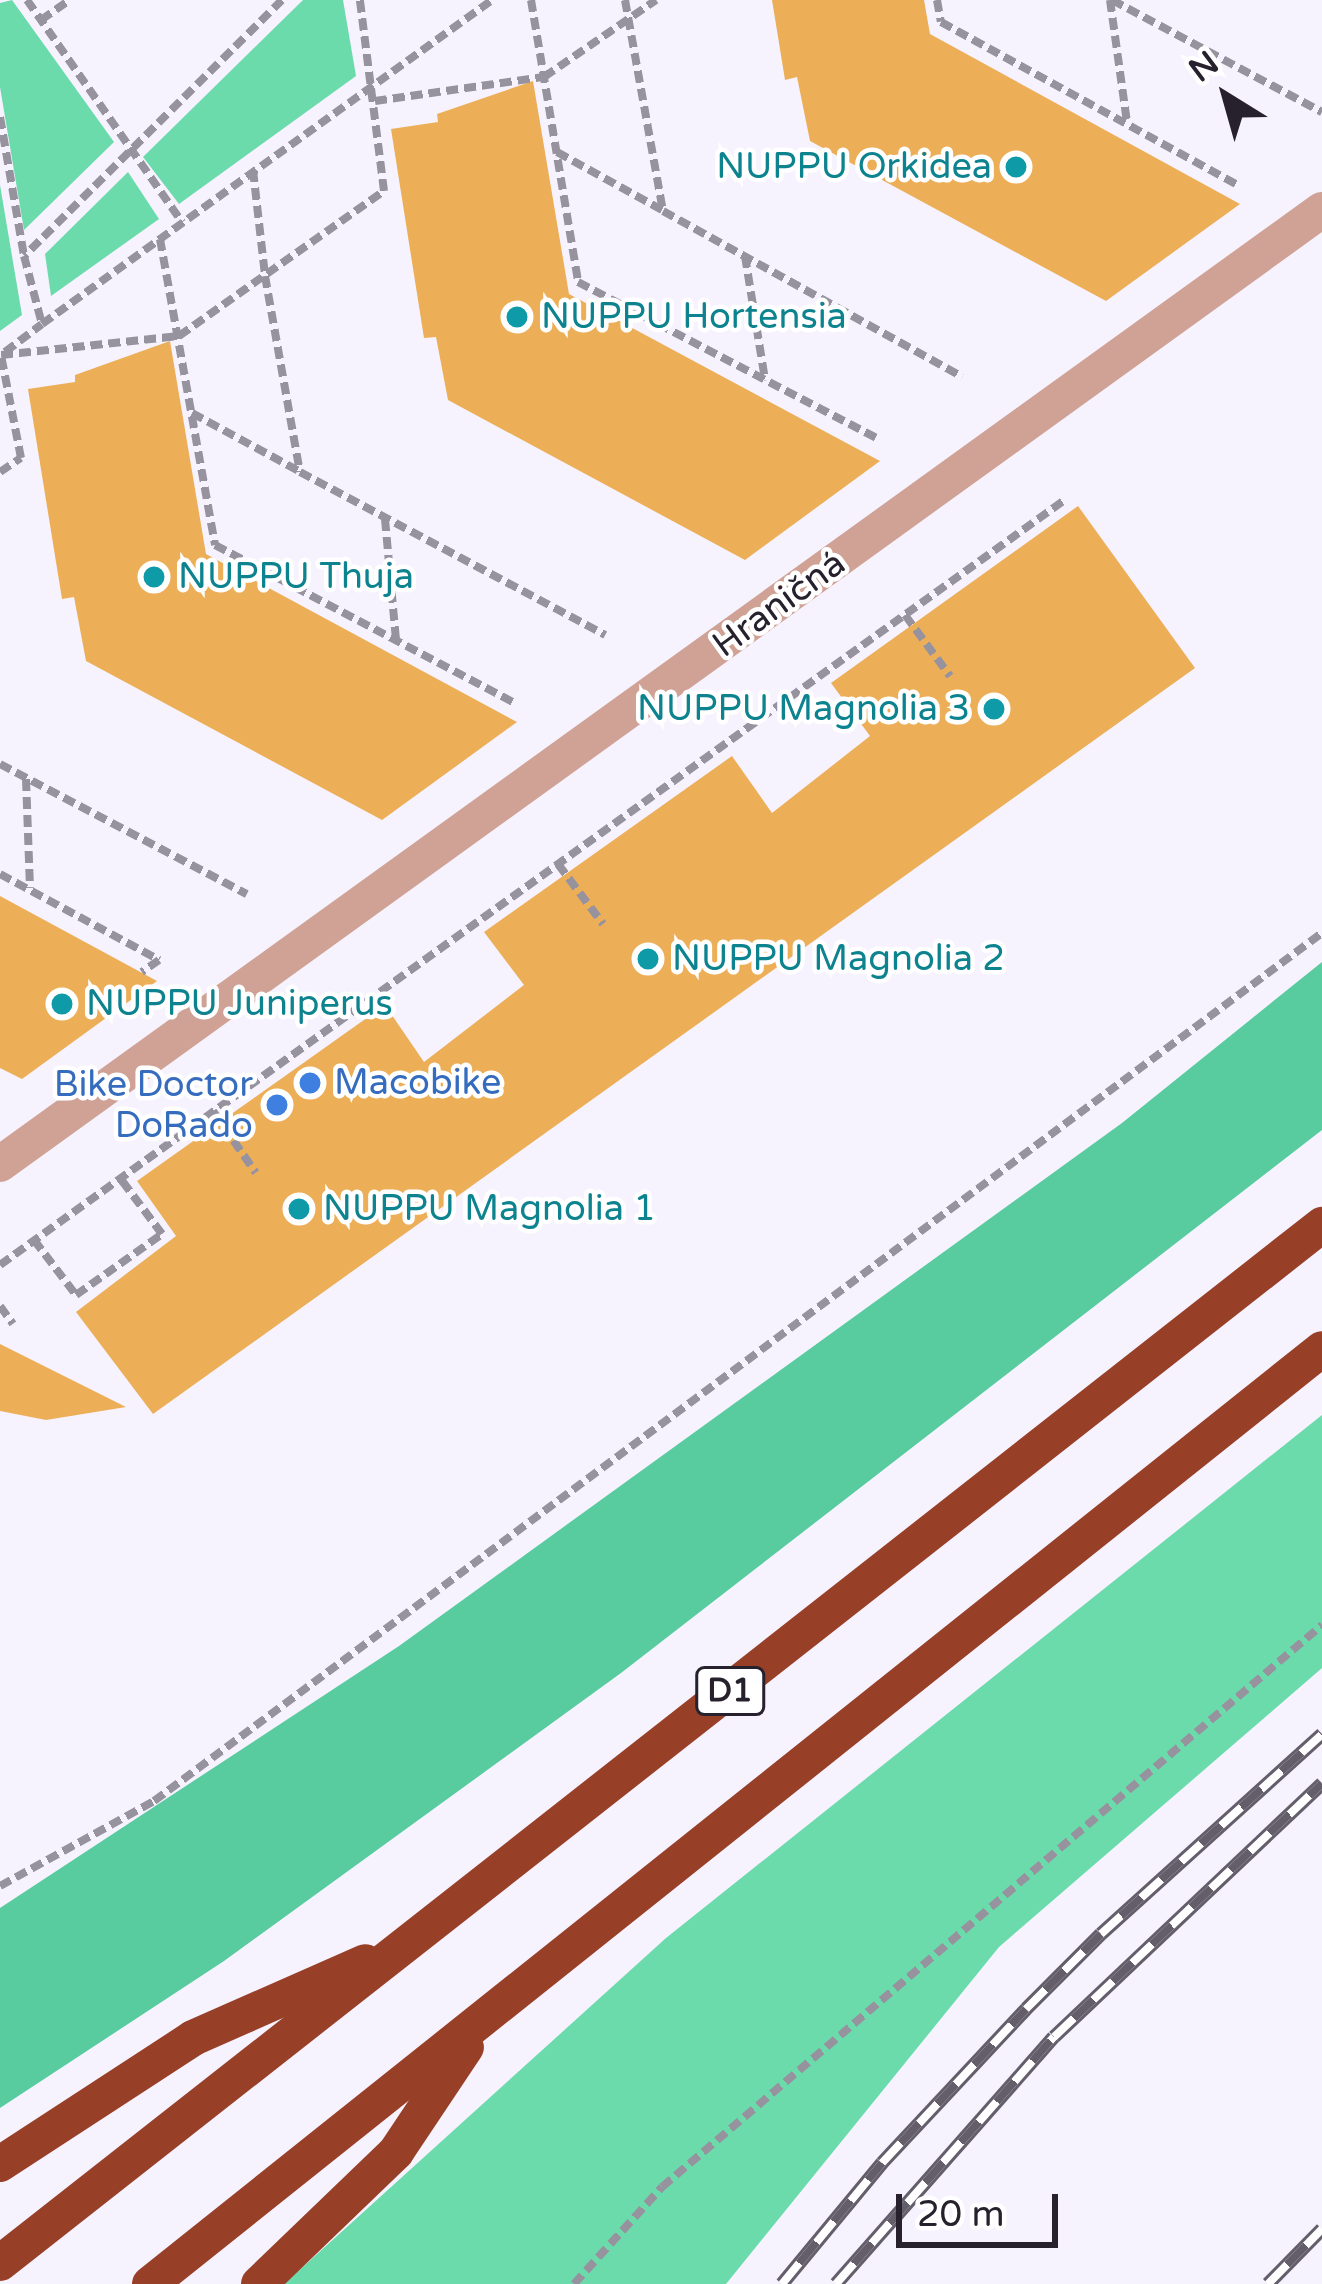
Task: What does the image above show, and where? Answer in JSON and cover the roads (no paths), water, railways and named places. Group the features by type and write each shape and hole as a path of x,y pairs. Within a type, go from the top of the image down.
{"highway":[{"name":"D1","path":"0,2263 1322,1225"},
{"path":"150,2284 1322,1349"},
{"path":"0,2164 193,2038 417,1938"},
{"path":"259,2284 396,2152 485,2019"}],"street":[{"name":"Hraničná","path":"0,1164 1322,210"}],"railway":[{"path":"782,2284 882,2163 1026,2009 1101,1934 1322,1734"},
{"path":"836,2284 1054,2037 1322,1784"},
{"path":"1268,2284 1322,2229"}],"place":[{"name":"NUPPU Orkidea","path":"1016,167"},
{"name":"NUPPU Hortensia","path":"517,317"},
{"name":"NUPPU Thuja","path":"154,577"},
{"name":"NUPPU Magnolia 3","path":"994,709"},
{"name":"NUPPU Magnolia 2","path":"648,959"},
{"name":"NUPPU Juniperus","path":"62,1004"},
{"name":"Macobike","path":"310,1083"},
{"name":"Bike Doctor DoRado","path":"277,1105"},
{"name":"NUPPU Magnolia 1","path":"299,1209"}]}
